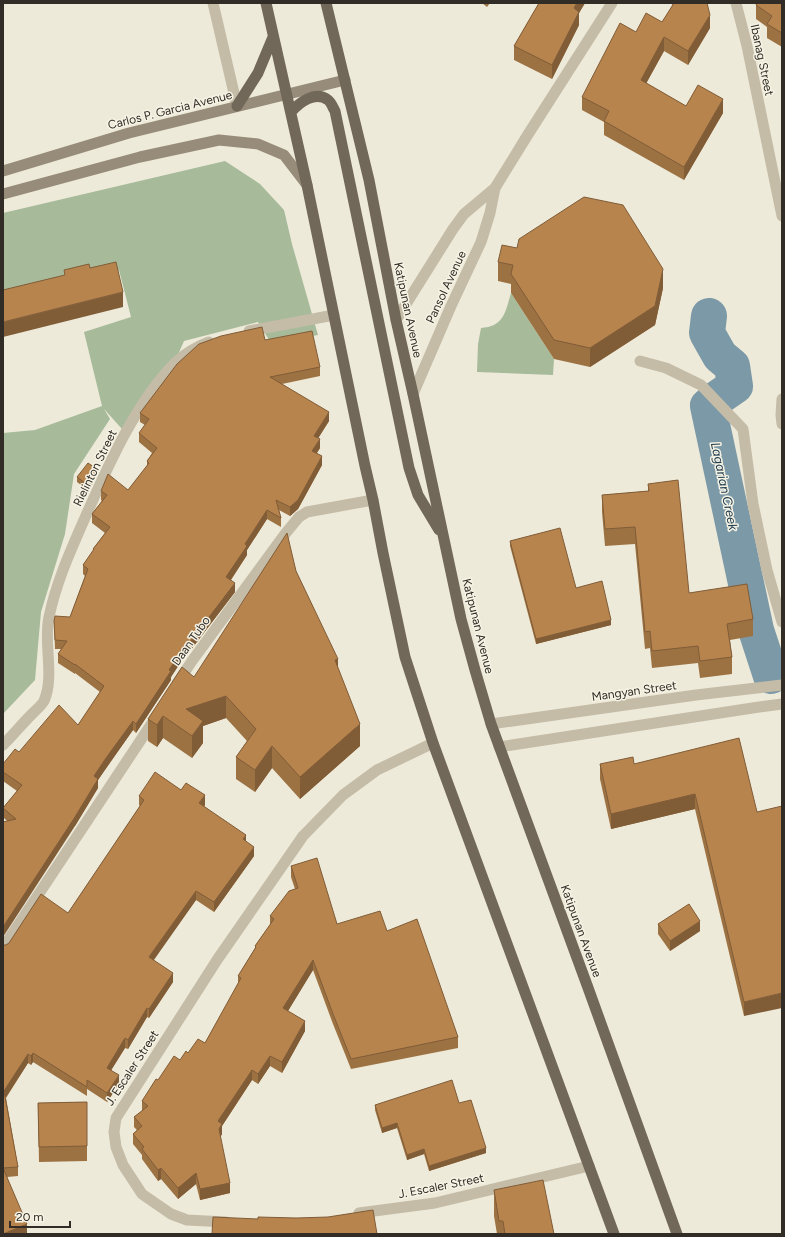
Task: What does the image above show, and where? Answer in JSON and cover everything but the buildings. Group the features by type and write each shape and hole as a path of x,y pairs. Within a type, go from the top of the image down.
{"main road":[{"path":"266,3 307,185 406,657 433,743 614,1234"},
{"name":"Katipunan Avenue","path":"326,3 369,180 396,320 461,619 491,724 678,1234"},
{"path":"237,106 258,73 273,37"},
{"name":"Carlos P. Garcia Avenue","path":"3,171 129,133 345,80"},
{"path":"291,112 299,103 306,99 319,96 329,100 335,111 409,468 418,495 444,538"},
{"path":"3,194 140,158 219,140 258,144 284,155 307,185"}],"street":[{"path":"214,3 237,106"},
{"name":"Pansol Avenue","path":"413,394 450,306 481,242 490,213 495,188 526,136 612,3"},
{"name":"Ibanag Street","path":"736,3 782,216"},
{"name":"Pansol Avenue","path":"396,320 464,214 495,188"},
{"path":"239,334 334,315"},
{"name":"Rielinton Street","path":"3,745 43,703 47,693 49,674 47,630 49,617 62,572 104,475 135,417 160,381 177,362 195,347 219,338"},
{"path":"640,361 666,368 701,385 743,429 753,504 767,570 782,622"},
{"path":"782,399 782,424"},
{"name":"Daan Tubo","path":"172,693 192,661 284,534 299,517 307,512 373,500"},
{"name":"Mangyan Street","path":"491,724 696,695 782,685"},
{"path":"499,747 782,704"},
{"path":"3,948 163,706"},
{"name":"J. Escaler Street","path":"235,1222 206,1222 187,1220 171,1214 142,1194 123,1165 116,1147 114,1132 116,1118 218,960 302,836 344,795 377,770 433,743"},
{"name":"J. Escaler Street","path":"345,1215 435,1203 589,1166"}],"green space":[{"path":"225,161 260,184 284,210 292,244 318,335 271,343 258,322 184,341 167,380 122,429 104,409 110,419 74,474 65,534 41,612 35,680 3,714 3,433 35,430 102,406 84,332 131,317 119,270 3,299 3,213"},
{"path":"511,293 554,359 553,375 477,372 478,344 481,328 489,327 499,321 505,312"}],"waterway":[{"name":"Lagarian Creek","path":"709,316 707,333 720,356 732,366 735,386 708,406 756,630 771,676"}]}
